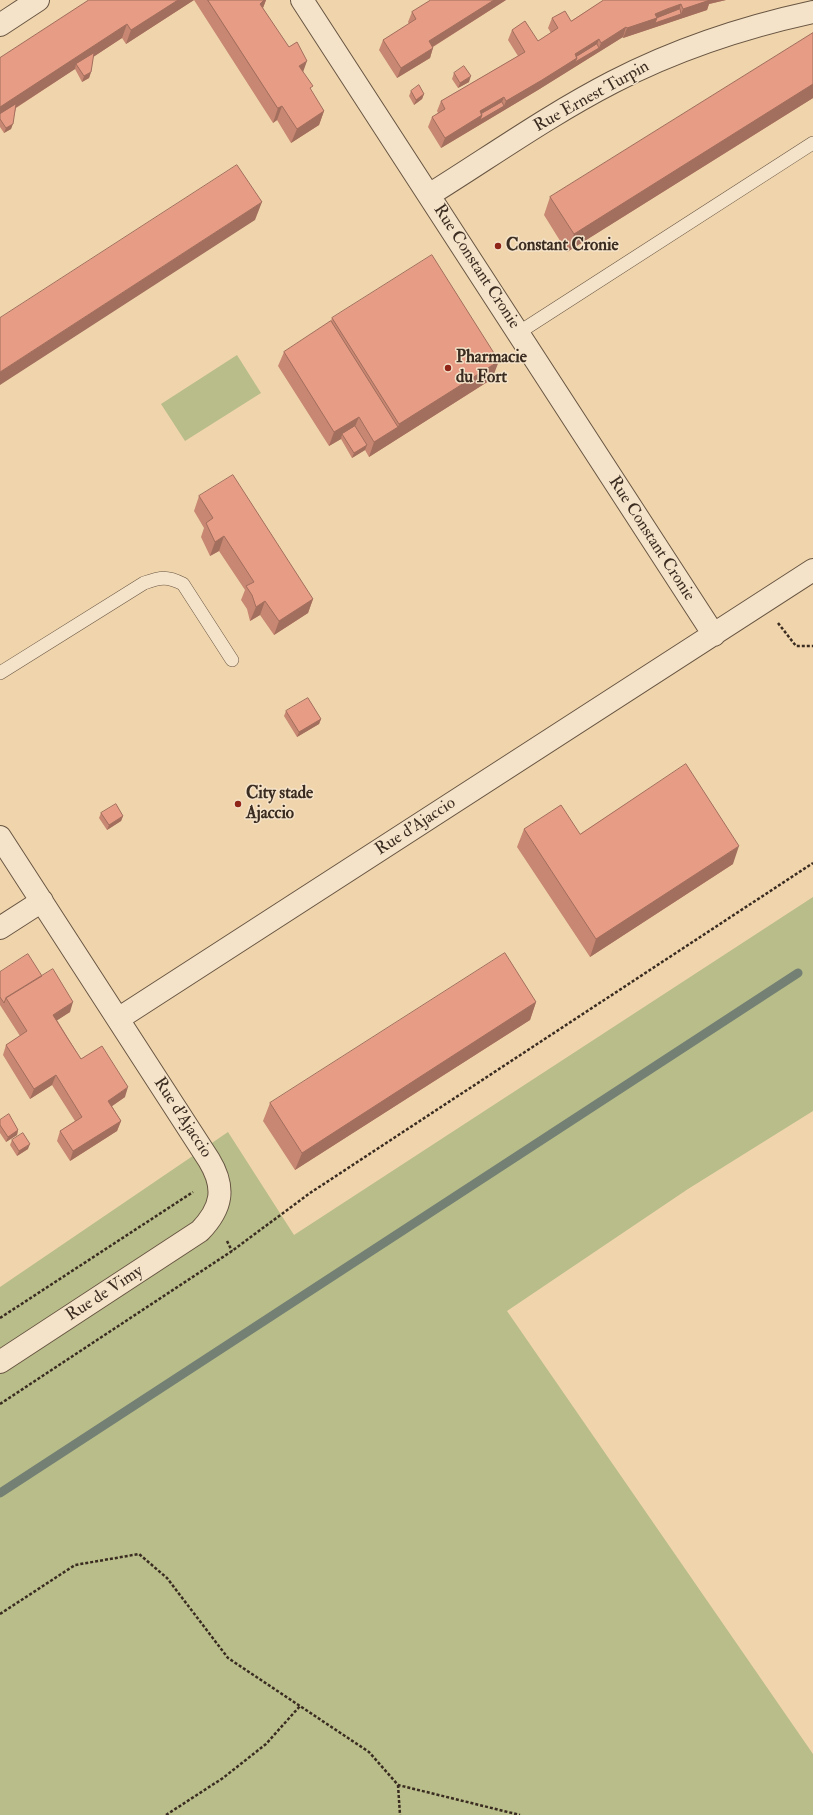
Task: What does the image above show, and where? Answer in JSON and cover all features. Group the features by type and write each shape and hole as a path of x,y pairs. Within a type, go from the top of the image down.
{"street":[{"path":"0,25 38,0"},
{"name":"Rue Constant Cronie","path":"302,0 714,635"},
{"name":"Rue Ernest Turpin","path":"429,195 578,101 650,65 758,25 813,12"},
{"name":"Rue d'Ajaccio","path":"118,1019 813,570"},
{"name":"Rue d'Ajaccio","path":"0,837 209,1160 219,1180 219,1202 214,1214 207,1223"},
{"path":"0,928 42,901"},
{"name":"Rue de Vimy","path":"0,1362 190,1238 207,1223"}],"lane":[{"path":"518,333 813,143"},
{"path":"0,672 144,583 161,577 174,579 183,584 232,660"}],"path":[{"path":"762,603 796,646 813,646"},
{"path":"0,1404 232,1251 317,1189 813,863"},
{"path":"0,1318 191,1193 219,1180"},
{"path":"0,1614 75,1565 139,1554 167,1578 228,1658 369,1752 398,1785 520,1815"},
{"path":"166,1815 223,1778 266,1744 300,1706"},
{"path":"398,1785 400,1815"}],"green space":[{"path":"237,355 261,393 185,441 161,404"},
{"path":"813,897 813,1111 688,1189 507,1311 813,1754 813,1815 0,1815 0,1287 228,1132 294,1235"}],"building":[{"path":"89,0 178,0 131,30 127,24 0,107 0,58"},
{"path":"208,0 264,0 260,4 289,47 297,42 307,61 299,66 313,86 310,88 324,111 297,129 282,106 278,108"},
{"path":"431,0 494,0 429,41 433,48 401,68 383,40 416,19 412,12"},
{"path":"604,0 710,0 683,9 681,4 655,14 657,18 627,28 626,27 601,43 599,39 575,54 577,58 506,101 504,97 480,111 482,115 445,138 432,117 445,109 441,101 525,52 512,30 525,21 538,41 558,28 552,18 565,11 571,21"},
{"path":"680,9 681,14 655,23 657,18"},
{"path":"813,33 813,84 574,234 550,197"},
{"path":"597,44 599,48 575,62 576,57"},
{"path":"94,53 91,72 84,76 76,64"},
{"path":"464,66 471,76 460,83 454,73"},
{"path":"419,85 424,94 416,100 411,91"},
{"path":"502,102 504,106 480,120 481,114"},
{"path":"16,104 13,124 6,128 0,119 0,114"},
{"path":"237,165 262,202 0,372 0,318"},
{"path":"432,255 499,361 399,424 332,318"},
{"path":"331,321 398,427 374,442 359,417 334,432 284,352"},
{"path":"355,426 367,445 354,453 342,434"},
{"path":"233,475 313,599 279,621 265,601 256,607 252,595 246,586 254,582 224,536 215,542 206,523 213,518 199,496"},
{"path":"308,698 321,719 299,732 286,711"},
{"path":"686,764 739,846 596,939 524,829 561,805 580,834"},
{"path":"116,804 123,816 109,825 101,813"},
{"path":"505,953 536,1002 302,1153 270,1103"},
{"path":"28,954 42,976 6,998 4,1003 0,997 0,972"},
{"path":"53,969 73,1002 53,1015 68,1039 81,1059 102,1046 128,1087 108,1101 121,1121 73,1151 60,1131 82,1117 56,1075 34,1089 6,1045 27,1031 6,998"},
{"path":"9,1114 18,1130 8,1137 0,1125 0,1120"},
{"path":"23,1133 30,1144 19,1151 12,1140"}],"waterway":[{"path":"0,1493 798,973"}],"place":[{"name":"Constant Cronie","path":"498,246"},
{"name":"Pharmacie du Fort","path":"448,368"},
{"name":"City stade Ajaccio","path":"238,804"}]}
